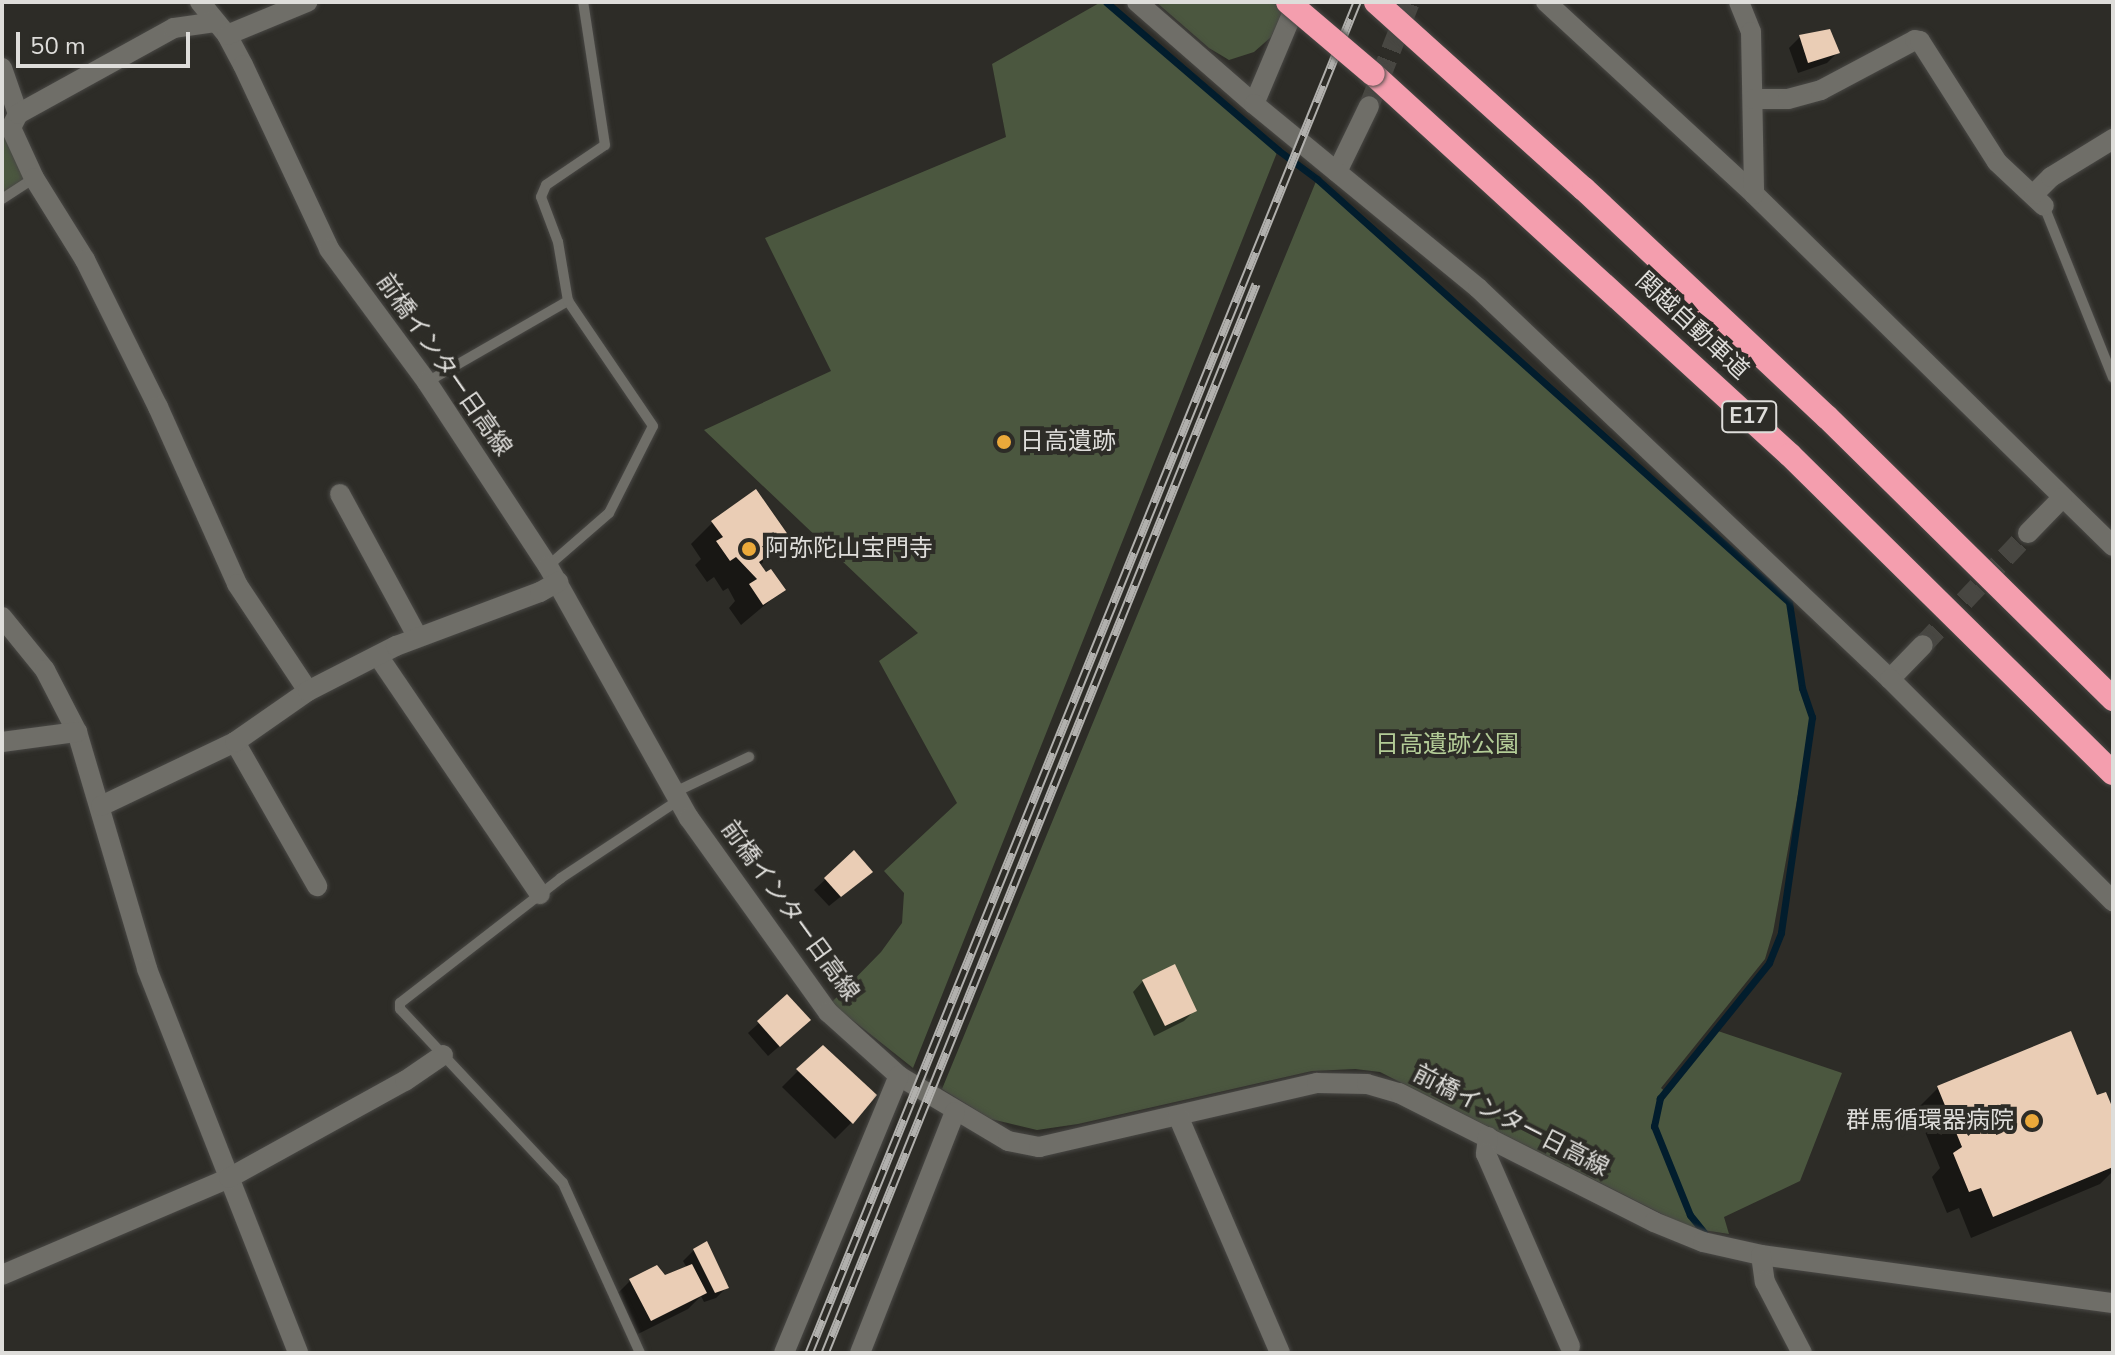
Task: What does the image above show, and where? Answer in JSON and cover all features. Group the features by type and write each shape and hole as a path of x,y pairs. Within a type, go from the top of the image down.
{"highway":[{"name":"関越自動車道","path":"1288,2 1373,74 1790,455 2113,773"},
{"name":"関越自動車道","path":"1376,2 1584,189 1827,417 2113,699"}],"street":[{"name":"前橋インター日高線","path":"200,2 222,29 329,249 427,382 553,574 677,796 828,1012 899,1076 1008,1141 1039,1147 1317,1083 1352,1081 1399,1093 1678,1233 1703,1242 1761,1255 2113,1303"},
{"path":"307,2 222,29 174,28 18,114 11,128 34,178 85,260 158,407 237,584 308,691"},
{"path":"1137,2 1254,104 1478,288 1890,679 2113,901"},
{"path":"1254,104 1297,2"},
{"path":"1546,2 1754,194 2113,546"},
{"path":"1739,2 1751,32 1754,194"},
{"path":"1753,99 1788,99 1821,90 1915,40 1920,41 1997,162 2039,200 2051,177 2113,139"},
{"path":"2,68 18,114"},
{"path":"1337,172 1369,106"},
{"path":"340,494 417,636"},
{"path":"2028,533 2062,498"},
{"path":"101,806 235,742 308,691 417,636 517,601 553,574"},
{"path":"2,617 45,670 77,732 147,969 298,1353"},
{"path":"1890,679 1923,645"},
{"path":"378,656 540,894"},
{"path":"2,742 77,732"},
{"path":"235,742 317,886"},
{"path":"2,1275 229,1178 405,1081 443,1055"},
{"path":"784,1353 899,1076"},
{"path":"860,1353 955,1112"},
{"path":"1178,1116 1280,1353"},
{"path":"1488,1137 1486,1154 1570,1346"},
{"path":"1761,1255 1765,1282 1802,1353"}],"lane":[{"path":"553,574 609,513 653,426 568,301 558,242 541,190 605,145 583,2"},
{"path":"2,199 34,178"},
{"path":"2039,200 2113,378"},
{"path":"427,382 568,301"},
{"path":"640,1353 563,1183 400,1009 400,1003 540,894 677,796 749,757"}],"green space":[{"path":"1106,2 1278,150 913,1068 831,1003 881,952 902,923 904,893 884,871 957,803 879,661 918,633 704,430 831,371 765,238 1006,137 992,64"},
{"path":"1156,2 1287,2 1271,37 1254,52 1229,60 1209,48"},
{"path":"2,129 25,175 21,183 2,194"},
{"name":"日高遺跡公園","path":"1317,179 1789,602 1802,688 1812,717 1773,932 1765,959 1661,1088 1668,1094 1718,1031 1842,1073 1800,1181 1724,1217 1729,1234 1690,1228 1380,1072 1355,1069 1312,1071 1078,1124 1037,1130 991,1119 942,1089"}],"building":[{"path":"1830,29 1840,53 1808,63 1799,35"},
{"name":"阿弥陀山宝門寺","path":"756,489 791,539 759,562 766,572 771,569 786,590 763,605 749,584 757,579 736,557 730,561 716,541 723,537 711,521"},
{"path":"854,850 873,872 841,897 824,878"},
{"path":"1175,964 1197,1011 1165,1026 1142,980"},
{"path":"787,994 811,1020 780,1047 757,1021"},
{"name":"群馬循環器病院","path":"2071,1031 2097,1095 2106,1092 2113,1109 2113,1167 1993,1217 1981,1188 1969,1192 1953,1153 1962,1147 1937,1086"},
{"path":"823,1045 877,1095 853,1124 796,1069"},
{"path":"707,1241 729,1288 715,1293 693,1249"},
{"path":"692,1264 707,1293 651,1321 629,1279 657,1265 665,1275"}],"waterway":[{"path":"1106,2 1278,150 1317,179 1789,602 1802,688 1812,717 1781,933 1769,963 1660,1098 1654,1126 1690,1215 1704,1232"}],"tunnel":[{"path":"1369,106 1410,2"},
{"path":"1923,645 2028,533"}],"railway":[{"path":"809,1353 1357,2"},
{"path":"825,1353 1256,284"}],"place":[{"name":"日高遺跡","path":"1004,442"},
{"name":"阿弥陀山宝門寺","path":"749,549"},
{"name":"群馬循環器病院","path":"2032,1121"}]}
